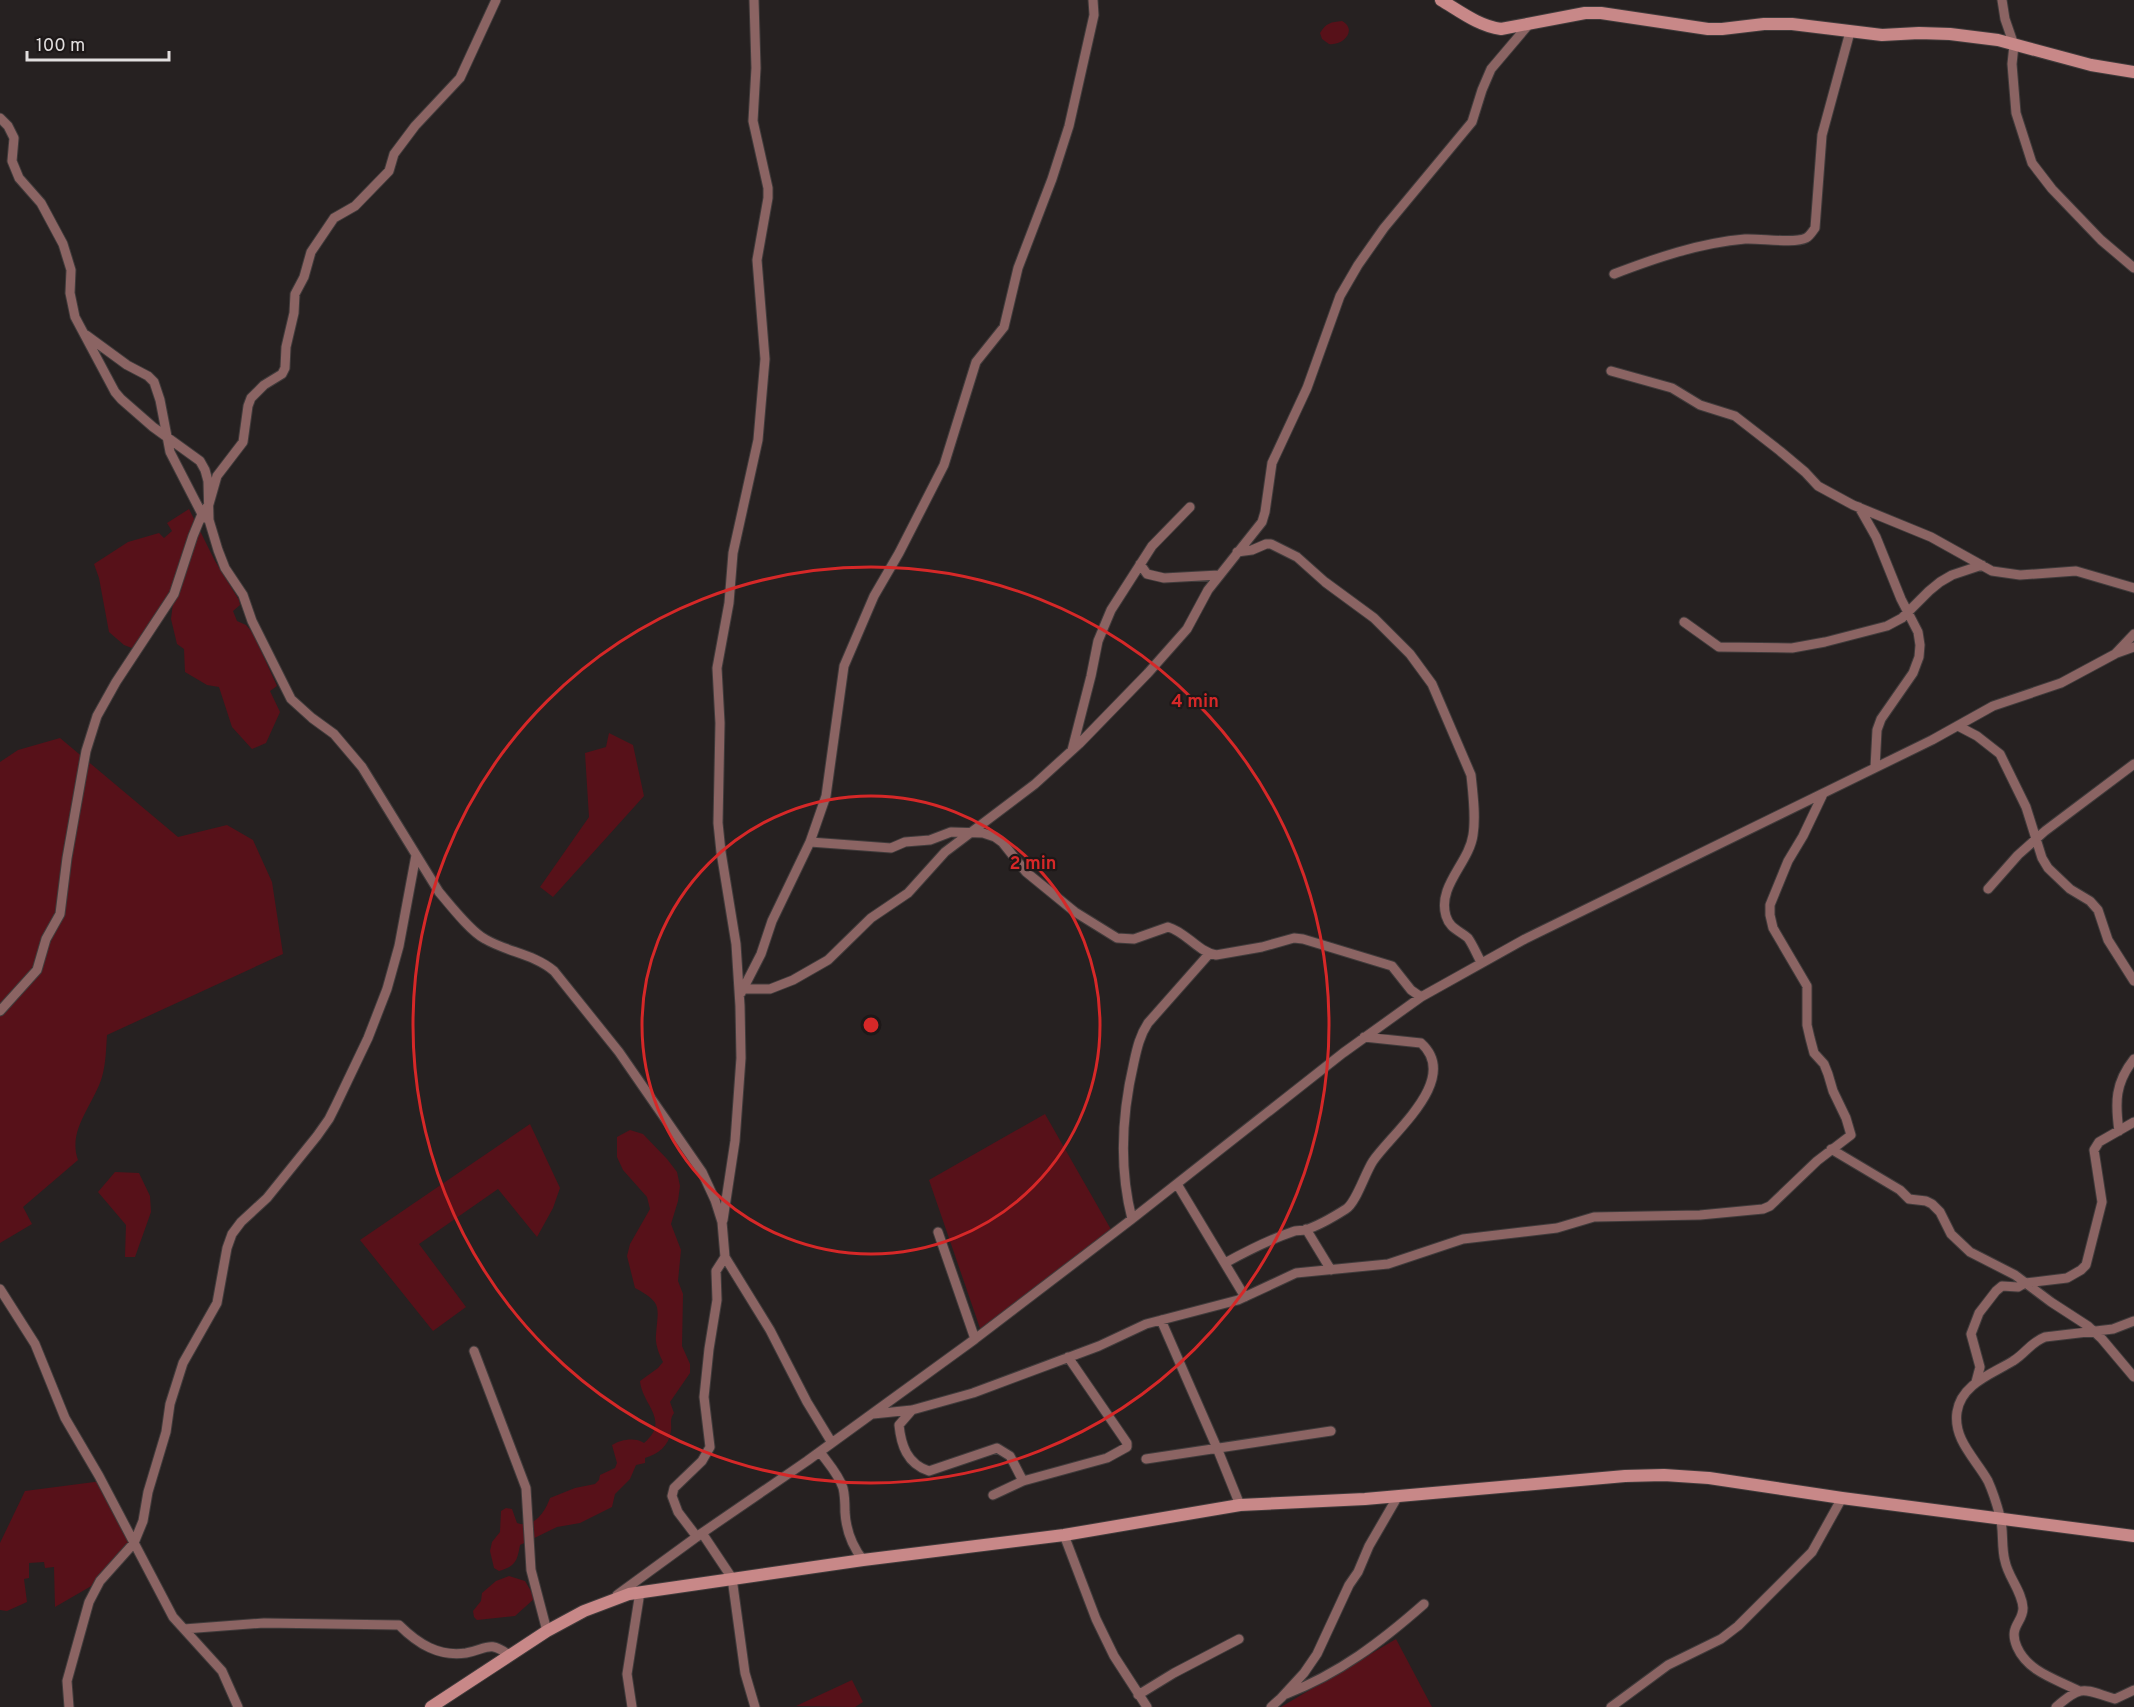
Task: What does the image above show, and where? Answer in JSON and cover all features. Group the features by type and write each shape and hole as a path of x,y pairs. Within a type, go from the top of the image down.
{"street":[{"path":"0,1011 37,970 46,939 60,914 67,858 86,752 98,716 116,682 174,594 202,514 209,504 217,476 243,442 251,399 264,385 282,374 285,368 286,347 294,313 295,294 304,277 311,252 334,218 355,206 389,171 394,154 415,126 460,78 496,0"},
{"path":"754,0 756,68 753,121 768,188 757,260 765,359 758,440 733,554 729,603 717,668 720,723 718,823 742,992 741,1058 735,1141 722,1222 725,1257 770,1330 807,1402 832,1443"},
{"path":"742,992 761,954 772,921 810,842 826,796 844,666 874,596 944,465 976,362 1004,327 1018,268 1069,126 1094,15 1093,0"},
{"path":"1442,0 1490,27 1510,28 1573,15 1601,13 1708,29 1792,24 1815,25 1850,32 1950,34 1998,40 2091,65 2134,72"},
{"path":"2002,0 2005,19 2014,45 2012,55 2016,113 2032,163 2052,189 2101,240 2134,269"},
{"path":"742,992 770,989 794,980 828,960 871,918 908,893 945,852 1035,784 1072,750 1148,673 1187,629 1208,590 1262,522 1272,463 1306,388 1340,296 1384,228 1472,122 1491,69 1530,23"},
{"path":"1614,274 1663,256 1706,246 1746,239 1800,240 1811,234 1815,228 1821,135 1850,32"},
{"path":"0,118 8,126 14,138 12,161 20,178 55,225 63,244 71,270 72,305 84,334 121,399 200,461 205,470 208,481 209,520 218,550"},
{"path":"84,334 154,382 160,400 170,452 202,514 225,568 243,595 252,621 291,699 334,734 362,767 416,855 452,908 484,939 545,963 554,971 620,1052 689,1154 706,1181 722,1222"},
{"path":"1611,371 1672,388 1700,405 1735,416 1797,465 1813,482 1859,507 1931,537 2002,574 2076,571 2134,588"},
{"path":"1072,750 1098,641 1111,610 1152,546 1190,507"},
{"path":"1859,507 1876,537 1901,599 1918,632 1920,645 1919,657 1913,673 1876,730 1875,768"},
{"path":"1237,552 1271,544 1297,557 1325,582 1374,618 1410,654 1432,684 1471,775 1472,788 1473,835 1443,903 1449,924 1469,939 1481,962"},
{"path":"1140,564 1147,574 1164,578 1220,575"},
{"path":"1684,622 1719,647 1792,648 1887,626 1902,618 1941,582 1952,575 1982,565"},
{"path":"2115,654 2134,634"},
{"path":"433,1706 547,1631 610,1600 873,1414 1132,1219 1364,1037 1420,998 1525,939 1823,794 1993,706 2061,683 2115,654 2134,647"},
{"path":"1958,726 1977,736 2000,754 2026,807 2042,858 2048,868 2070,889 2090,901 2098,910 2108,940 2134,981"},
{"path":"1988,889 2018,855 2063,816 2134,764"},
{"path":"873,1414 912,1410 973,1393 1100,1346 1146,1324 1232,1302 1296,1273 1388,1264 1463,1239 1557,1228 1594,1217 1700,1215 1763,1209 1770,1206 1831,1149 1849,1137 1851,1131 1824,1064 1814,1053 1807,1024 1807,986 1773,928 1770,915 1770,905 1788,861 1823,794"},
{"path":"810,842 891,848 905,842 930,840 951,832 983,833 995,837 1026,872 1074,912 1117,938 1134,939 1168,927 1209,954 1228,954 1294,938 1303,939 1392,966 1420,998"},
{"path":"69,1707 67,1681 89,1602 100,1581 134,1543 143,1521 148,1492 166,1432 170,1404 183,1363 217,1304 227,1248 232,1234 267,1198 317,1136 336,1105 368,1038 387,989 399,946 416,855"},
{"path":"1132,1219 1125,1169 1123,1118 1137,1046 1148,1023 1209,954"},
{"path":"1225,1263 1252,1248 1294,1231 1306,1229 1349,1208 1372,1163 1407,1122 1434,1077 1432,1059 1421,1043 1364,1037"},
{"path":"2119,1131 2116,1093 2134,1059"},
{"path":"2079,1691 2031,1667 2017,1646 2014,1628 2023,1609 2018,1591 2005,1563 2001,1519 1988,1481 1966,1451 1958,1426 1957,1412 1959,1405 1976,1382 1980,1367 1971,1334 1980,1313 1996,1290 2002,1286 2018,1287 2025,1283 2067,1278 2086,1265 2102,1202 2094,1150 2099,1142 2134,1122"},
{"path":"1831,1149 1900,1190 1909,1199 1932,1204 1940,1212 1951,1234 1970,1252 2015,1275 2094,1331 2134,1377"},
{"path":"1177,1184 1245,1297"},
{"path":"1306,1229 1331,1270"},
{"path":"938,1232 975,1339"},
{"path":"725,1257 716,1271 717,1300 704,1397 710,1447 702,1461 674,1488 672,1496 678,1512 732,1578 745,1673 755,1707"},
{"path":"0,1289 35,1344 65,1418 99,1476 173,1617 222,1671 238,1707"},
{"path":"1161,1320 1240,1506"},
{"path":"1976,1382 2015,1360 2037,1339 2112,1329 2134,1322"},
{"path":"474,1351 526,1488 531,1570 547,1631"},
{"path":"993,1495 1023,1481 1107,1458 1127,1448 1127,1443 1068,1357"},
{"path":"912,1410 899,1425 901,1442 909,1458 920,1468 929,1471 997,1448 1010,1456 1023,1481"},
{"path":"1146,1459 1331,1431"},
{"path":"820,1452 841,1482 850,1537 855,1550 863,1560"},
{"path":"610,1600 640,1592 732,1578 1064,1535 1240,1506 1398,1496 1625,1476 1664,1475 1709,1478 1842,1498 2134,1536"},
{"path":"1271,1707 1285,1695 1317,1654 1349,1585 1398,1496"},
{"path":"1611,1707 1668,1665 1721,1639 1738,1626 1812,1552 1842,1498"},
{"path":"1064,1535 1096,1619 1113,1656 1147,1707"},
{"path":"632,1707 627,1674 640,1592"},
{"path":"1285,1695 1344,1667 1386,1638 1424,1604"},
{"path":"184,1629 264,1623 362,1623 399,1626 415,1641 438,1652 465,1653 487,1647 498,1647 509,1654"},
{"path":"1138,1695 1239,1639"},
{"path":"2056,1707 2079,1691 2090,1690 2115,1699 2134,1690"}],"shaded area":[{"path":"1342,21 1349,29 1347,37 1334,44 1329,44 1322,39 1320,33 1324,27"},
{"path":"189,509 215,561 239,600 240,605 233,611 237,621 246,625 253,633 277,686 270,691 280,712 266,743 252,749 232,727 219,687 207,685 185,672 184,649 177,644 171,619 174,595 137,650 124,645 109,632 99,578 94,564 128,542 159,533 164,538 172,531 167,523"},
{"path":"609,733 633,745 644,796 553,897 540,887 589,817 585,753 606,747"},
{"path":"60,738 178,837 227,825 253,840 272,882 283,954 107,1035 102,1077 76,1138 78,1160 23,1207 32,1224 0,1243 0,762 18,750"},
{"path":"1045,1114 1113,1233 982,1334 929,1180"},
{"path":"530,1124 560,1188 553,1208 537,1237 498,1189 419,1244 466,1307 433,1331 360,1240"},
{"path":"630,1130 643,1134 677,1172 680,1186 671,1224 681,1250 678,1281 683,1294 682,1346 690,1364 690,1373 670,1402 674,1413 668,1441 658,1452 645,1458 645,1463 636,1465 630,1479 615,1494 612,1507 580,1523 557,1527 520,1545 515,1562 499,1571 494,1568 490,1551 492,1542 500,1532 501,1511 506,1508 512,1509 517,1523 529,1524 542,1514 550,1498 575,1488 595,1484 600,1475 615,1468 617,1463 612,1445 628,1440 644,1443 652,1435 655,1427 653,1412 640,1381 663,1362 656,1342 658,1312 654,1302 635,1288 627,1256 630,1244 650,1209 647,1197 623,1170 617,1157 617,1137"},
{"path":"115,1172 139,1173 150,1196 151,1212 135,1257 125,1257 126,1225 98,1192"},
{"path":"102,1481 134,1543 100,1581 55,1607 54,1567 45,1568 44,1562 29,1563 29,1578 24,1579 27,1602 7,1611 0,1610 0,1543 25,1491"},
{"path":"509,1576 525,1581 535,1598 515,1616 477,1620 473,1611 481,1601 482,1593 496,1581"},
{"path":"1396,1639 1432,1707 1281,1707"},
{"path":"852,1680 863,1702 855,1707 796,1706"}]}
